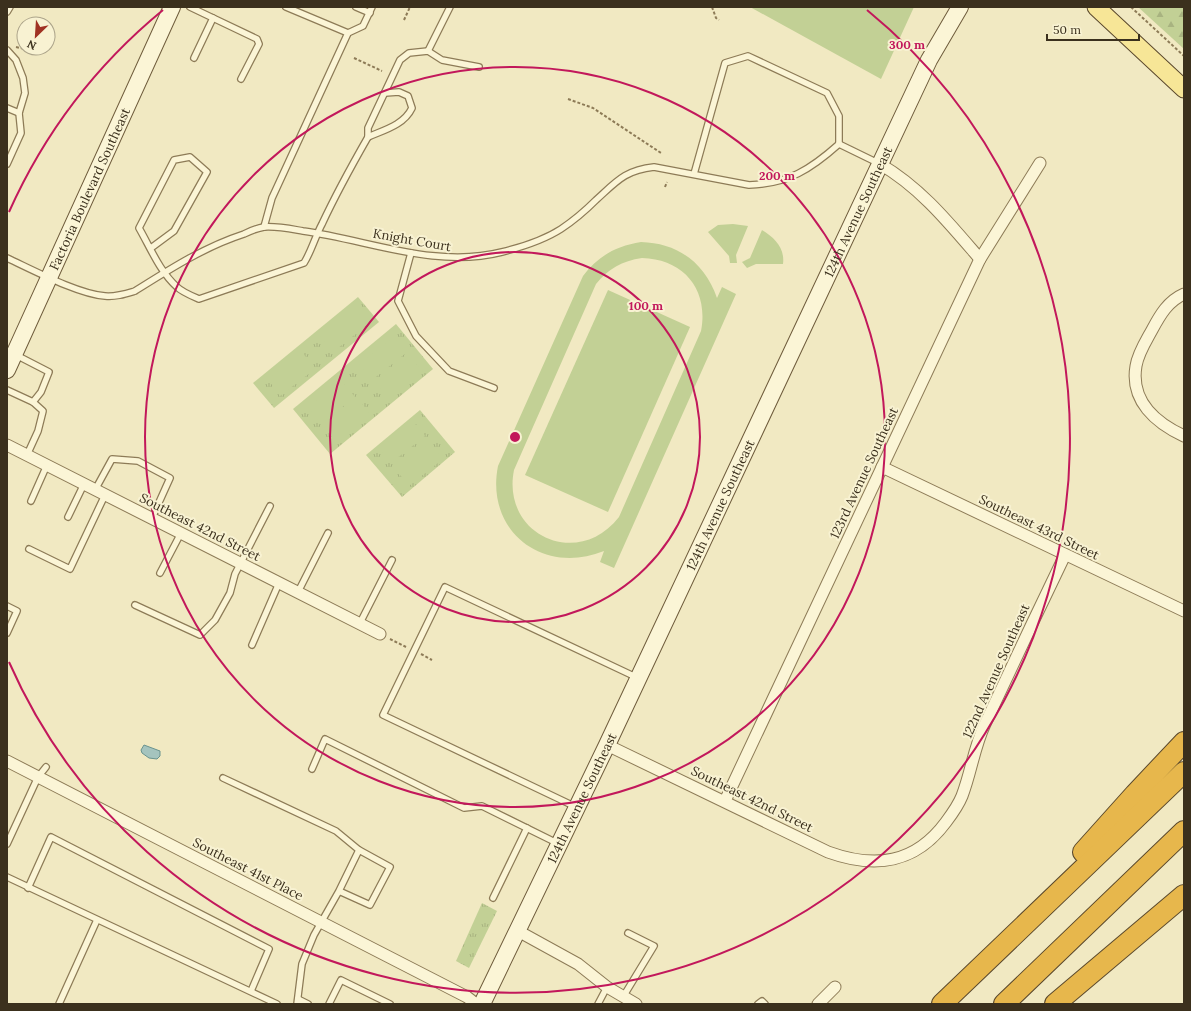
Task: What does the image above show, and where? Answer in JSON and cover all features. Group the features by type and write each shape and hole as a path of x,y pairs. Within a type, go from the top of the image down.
{"highway":[{"path":"986,961 1135,794 1184,742"},
{"path":"942,1004 1184,772"},
{"path":"1004,1004 1184,831"},
{"path":"1055,1004 1184,896"}],"main road":[{"path":"1096,7 1184,89"}],"street":[{"name":"Factoria Boulevard Southeast","path":"10,362 172,7"},
{"name":"124th Avenue Southeast","path":"482,1004 607,745 874,161 929,60 960,7"},
{"path":"874,161 902,178 931,202 980,259"},
{"name":"123rd Avenue Southeast","path":"724,801 980,259 1040,163"},
{"path":"1184,294 1168,305 1160,314 1140,353 1135,377 1142,406 1155,419 1184,436"},
{"name":"Southeast 42nd Street","path":"7,445 380,634"},
{"name":"Southeast 43rd Street","path":"882,467 1184,611"},
{"name":"122nd Avenue Southeast","path":"889,861 919,849 941,829 955,810 968,781 984,727 1065,555"},
{"name":"Southeast 42nd Street","path":"607,745 828,852 847,859 864,862 889,861"},
{"name":"Southeast 41st Place","path":"7,761 467,997 476,1004"},
{"path":"518,931 578,964 607,987 636,1004"},
{"path":"818,1004 835,987"}],"lane":[{"path":"7,12 10,7"},
{"path":"190,7 256,39 259,44 241,79"},
{"path":"286,7 348,33"},
{"path":"264,227 272,198 348,33 362,26 371,10 356,7"},
{"path":"428,51 450,7"},
{"path":"194,58 213,18"},
{"path":"7,50 16,60 23,78 25,93 19,113 21,134 7,164"},
{"path":"151,248 174,231 207,172 190,157 174,160 139,228 165,272 177,288 199,299 304,262 310,253 317,233 368,136 368,128 400,60 409,53 428,51 442,60 479,67"},
{"path":"694,174 725,63 748,56 828,94 839,116 839,144 874,161"},
{"path":"368,136 392,127 404,120 412,108 408,96 399,92 385,94"},
{"path":"7,108 19,113"},
{"name":"Knight Court","path":"7,258 91,294 120,296 135,291 165,272 217,243 264,227 317,233 441,258 466,258 505,252 526,245 560,229 596,201 609,187 623,176 640,168 654,167 749,185 763,185 796,176 816,164 839,144"},
{"path":"411,253 398,302 416,336 449,371 494,388"},
{"path":"10,362 49,372 41,392 32,402"},
{"path":"7,390 32,402 43,411 38,431 27,455"},
{"path":"30,549 70,569 112,459 138,461 170,478 152,518"},
{"path":"31,501 47,465"},
{"path":"68,517 84,484"},
{"path":"135,605 200,635 215,620 230,593 240,563 270,506"},
{"path":"160,573 181,533"},
{"path":"298,592 328,534"},
{"path":"360,623 392,560"},
{"path":"252,645 279,583"},
{"path":"576,807 383,715 445,587 638,678"},
{"path":"7,606 18,611 7,633"},
{"path":"312,769 325,739 464,808 482,806 559,844"},
{"path":"7,844 38,777 46,767"},
{"path":"223,778 336,831 358,850 390,867 370,905 339,891"},
{"path":"493,898 527,828"},
{"path":"28,888 51,838 269,949 251,991"},
{"path":"308,1004 298,1002 302,964 312,939 339,891 358,850"},
{"path":"7,877 277,1004"},
{"path":"59,1004 97,920"},
{"path":"623,997 654,946 628,933"},
{"path":"329,1004 341,980 390,1004"},
{"path":"598,1004 607,987"},
{"path":"758,1004 762,1001 765,1004"}],"path":[{"path":"404,20 410,7"},
{"path":"712,7 716,18 719,20"},
{"path":"1131,7 1184,56"},
{"path":"354,58 382,71"},
{"path":"568,99 593,108 661,153"},
{"path":"665,186 667,182"}],"green space":[{"path":"750,7 914,7 881,79"},
{"path":"1138,7 1184,7 1184,49"},
{"path":"733,224 748,226 736,255 737,263 730,263 729,256 708,232 718,225"},
{"path":"762,230 771,236 781,248 783,264 756,264 747,268 742,262 750,258"},
{"path":"641,242 654,243 667,246 678,251 697,265 712,286 717,298 722,287 736,294 614,568 600,562 604,551 581,557 560,557 540,552 523,542 510,528 500,510 496,489 498,466 583,276 595,263 608,253","holes":["642,258 670,264 681,271 697,290 701,302 701,331 619,517 602,533 583,541 564,543 546,538 531,527 519,512 513,493 514,470 596,284 605,274 616,266 628,261"]},
{"path":"608,290 690,327 608,512 525,475"},
{"path":"358,297 379,322 274,408 253,383"},
{"path":"355,308 367,325 333,352 320,336"},
{"path":"396,324 433,369 330,454 293,409"},
{"path":"394,337 406,353 372,380 359,364"},
{"path":"302,352 315,369 280,396 268,379"},
{"path":"410,356 423,372 389,399 376,383"},
{"path":"342,381 355,397 321,424 308,407"},
{"path":"359,399 371,416 337,443 324,427"},
{"path":"420,410 455,452 402,497 366,455"},
{"path":"412,420 425,436 391,463 378,447"},
{"path":"430,443 443,459 409,486 396,470"},
{"path":"482,903 497,911 469,968 456,961"}],"water":[{"path":"144,745 160,751 160,756 157,759 149,758 142,753 141,750"}]}
